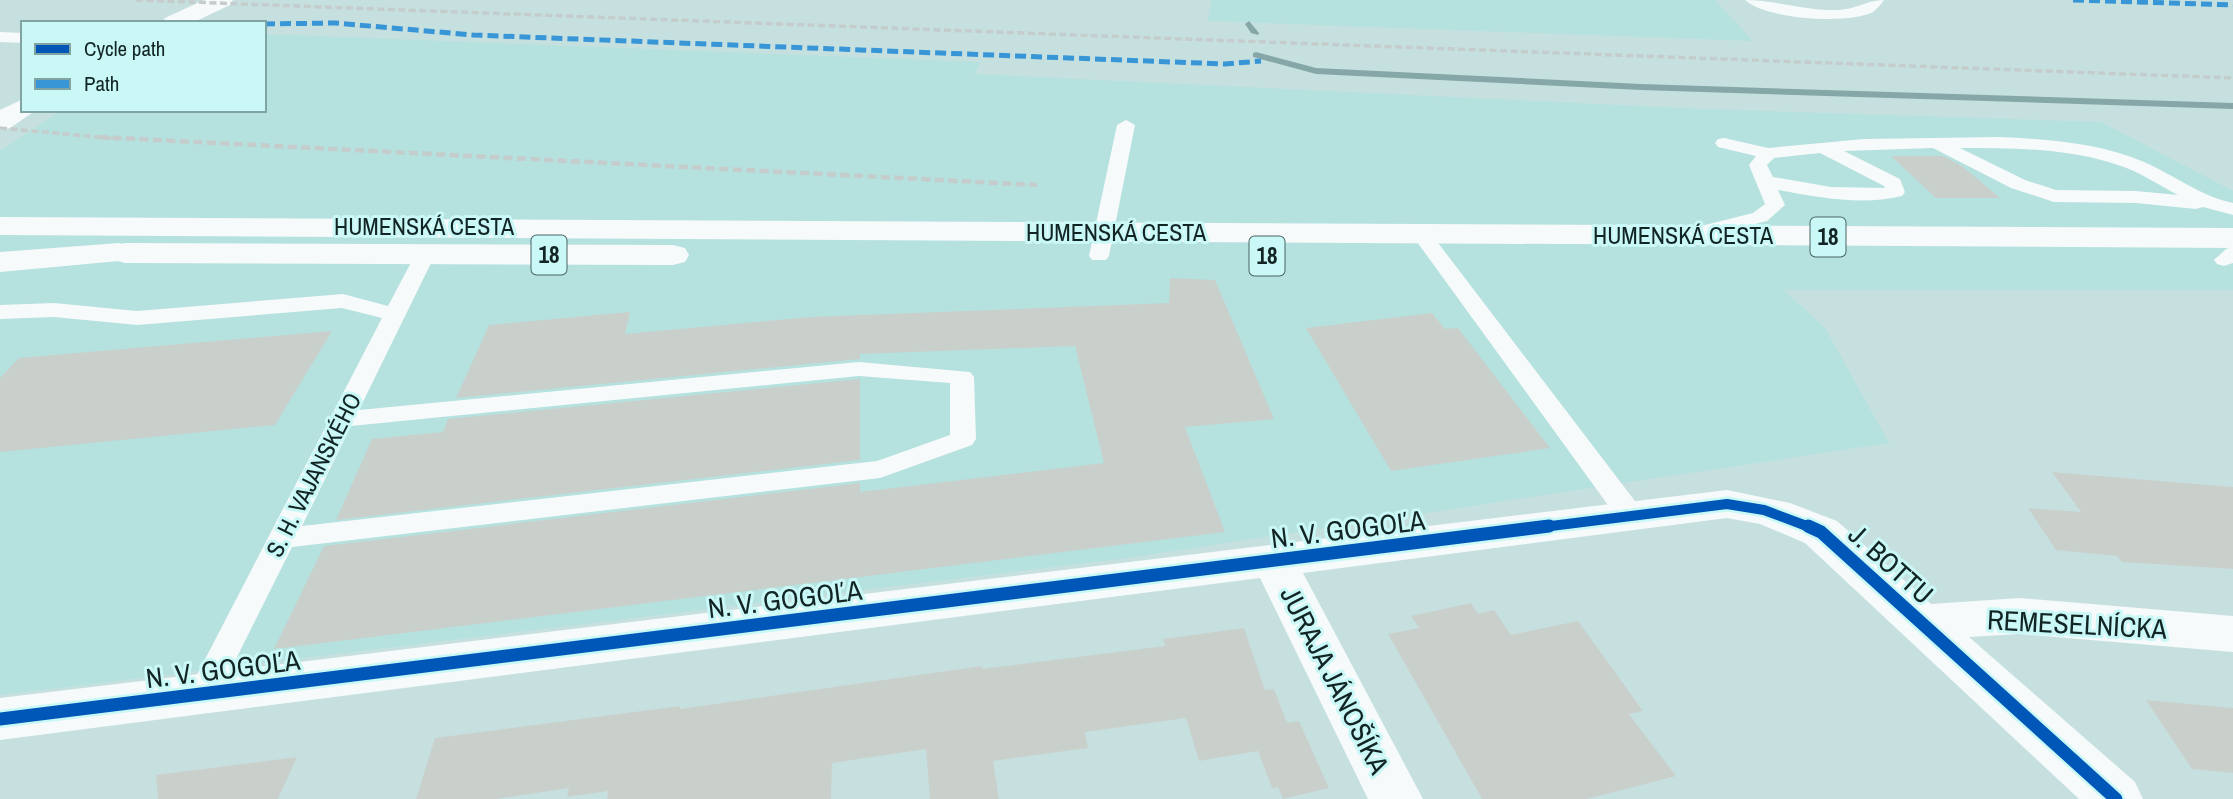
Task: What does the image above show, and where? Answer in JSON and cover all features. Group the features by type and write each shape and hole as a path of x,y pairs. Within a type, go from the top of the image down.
{"main road":[{"path":"177,21 222,0"},
{"path":"0,122 21,108"},
{"name":"HUMENSKÁ CESTA","path":"0,226 1101,244 2231,253"},
{"name":"HUMENSKÁ CESTA","path":"1429,246 1681,236 2231,253"},
{"name":"HUMENSKÁ CESTA","path":"0,252 425,255 1101,244"},
{"path":"0,262 119,253"},
{"name":"J. BOTTU","path":"1576,523 1727,504 1757,507 1794,519 1821,532 2116,799"},
{"name":"N. V. GOGOĽA","path":"0,719 1576,523"},
{"name":"JURAJA JÁNOŠÍKA","path":"1274,561 1396,799"},
{"name":"REMESELNÍCKA","path":"1922,622 2019,616 2233,634"}],"lane":[{"path":"1752,0 1793,12 1819,14 1869,9 1877,0"},
{"path":"0,37 21,38"},
{"path":"1101,244 1126,125"},
{"path":"1724,143 1768,153 1820,146 1994,142 2064,148 2127,162 2225,208 2233,221"},
{"path":"1936,143 2018,184 2054,196 2136,197 2225,208"},
{"path":"1767,182 1871,197 1895,192 1893,183 1820,146"},
{"path":"1681,236 1760,218 1775,205 1758,165 1768,153"},
{"path":"1429,246 1631,516"},
{"name":"S. H. VAJANSKÉHO","path":"203,694 425,255"},
{"path":"0,330 9,312 54,310 137,318 344,301 395,315"},
{"path":"282,538 880,469 963,439 962,377 859,369 342,419"}],"shaded area":[{"path":"1211,0 1715,0 1753,41 1208,21"},
{"path":"266,34 980,62 975,74 1702,109 2101,122 2233,191 2233,290 1784,290 1825,328 1889,443 1127,558 0,695 0,151 59,112 266,112"}],"building":[{"path":"1891,156 1943,156 1962,166 2000,198 1936,198"},
{"path":"1170,278 1215,280 1274,419 1185,427 1225,532 274,649 324,546 860,483 860,492 1104,463 1075,346 860,354 860,359 456,398 489,325 630,312 625,334 810,317 1169,303"},
{"path":"1432,313 1445,329 1458,328 1550,448 1391,471 1306,328"},
{"path":"332,331 275,425 0,452 0,378 19,358"},
{"path":"860,379 860,460 336,520 372,439 443,432 448,419"},
{"path":"2052,472 2233,487 2233,569 2122,562 2117,556 2056,550 2028,508 2081,512"},
{"path":"1471,603 1478,614 1494,610 1511,635 1578,621 1643,711 1629,714 1676,776 1587,799 1482,799 1388,634 1419,628 1411,616"},
{"path":"1244,628 1265,690 1274,689 1287,723 1299,721 1329,788 1283,799 1278,787 1272,788 1258,751 1199,761 1186,718 1085,732 1088,748 993,761 999,799 930,799 926,749 832,763 831,799 607,799 608,791 567,797 569,788 496,799 416,799 435,738 680,706 680,709 982,666 982,669 1165,646 1163,639"},
{"path":"2146,700 2233,708 2233,773 2192,769"},
{"path":"297,757 278,799 158,799 156,775"}],"waterway":[{"path":"1249,24 1255,33"},
{"path":"1256,55 1316,71 1641,87 2233,106"}],"railway":[{"path":"136,0 2233,78"},
{"path":"0,128 119,139"},
{"path":"99,137 1037,185"}],"marked path":[{"path":"2073,0 2233,5"},
{"path":"266,24 335,23 473,35 1225,64 1261,61"}],"cycle path":[{"path":"0,719 1727,504 1775,514 1821,532 2116,799"}]}
